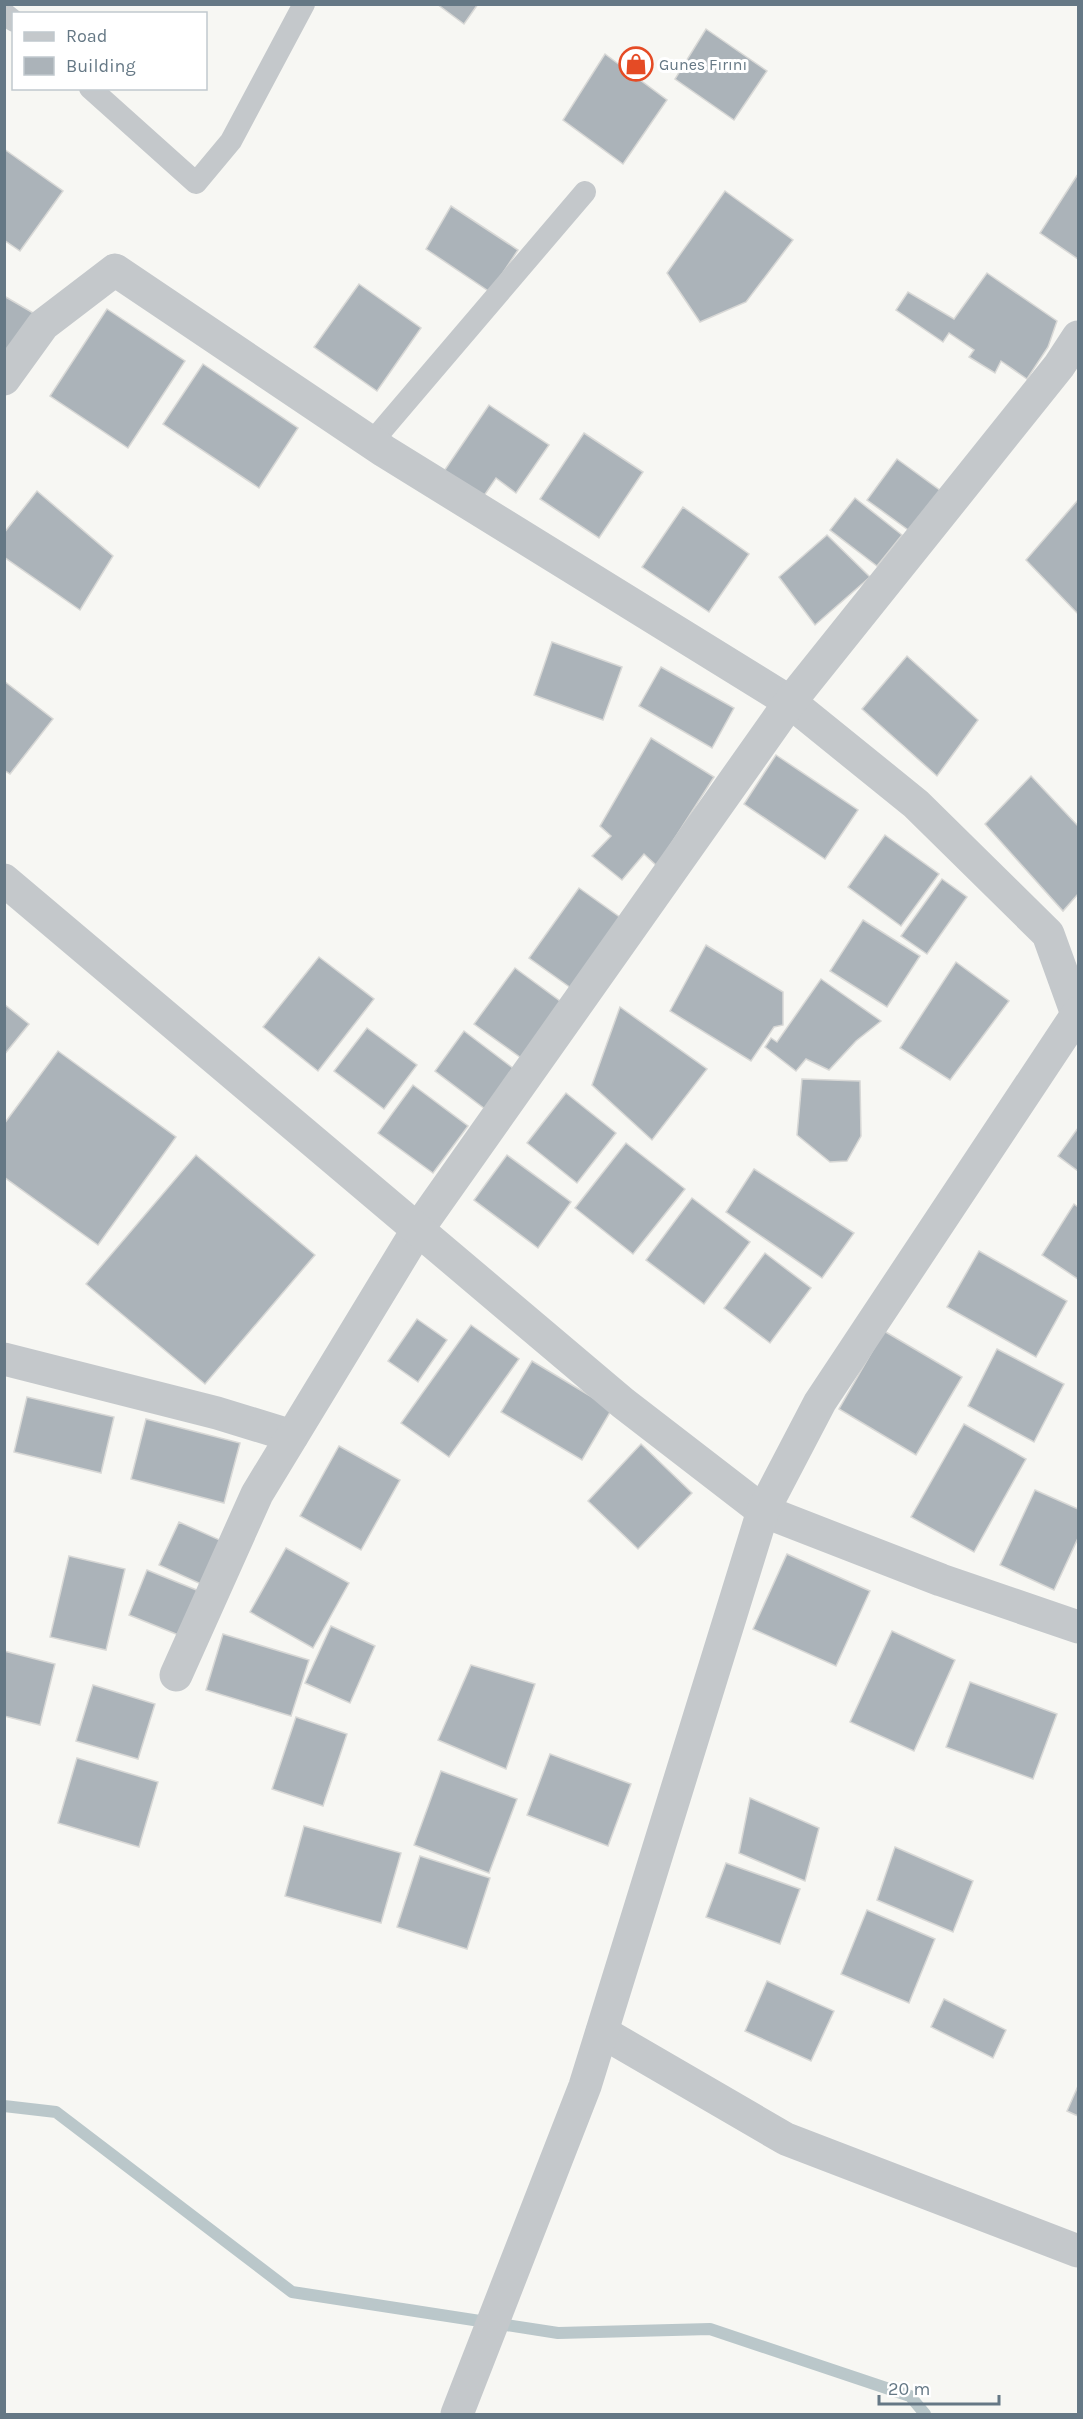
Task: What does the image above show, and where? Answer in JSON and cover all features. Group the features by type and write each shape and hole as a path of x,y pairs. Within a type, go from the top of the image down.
{"street":[{"path":"4,379 44,325 115,270 371,442 790,702 916,804 1048,934 1078,1015 820,1402 763,1511 585,2086 456,2415"},
{"path":"176,1675 257,1494 418,1229 790,702 1059,366 1078,337"},
{"path":"4,880 624,1403 763,1511 941,1580 1078,1627"},
{"path":"4,1359 217,1413 292,1436"},
{"path":"602,2032 786,2139 1078,2251"}],"lane":[{"path":"92,90 196,183 231,141 304,4"},
{"path":"371,442 585,192"}],"building":[{"path":"437,4 478,4 464,24"},
{"path":"706,29 767,71 734,120 675,79"},
{"path":"605,54 667,100 623,164 563,120"},
{"path":"4,149 63,191 20,251 4,240"},
{"path":"1078,174 1078,259 1040,233"},
{"path":"725,191 793,240 746,302 700,322 667,273"},
{"path":"451,206 518,250 490,292 426,249"},
{"path":"987,273 1057,321 1048,347 1027,379 1001,361 995,373 969,357 974,350 949,333 943,342 896,310 908,292 954,319"},
{"path":"359,284 421,328 377,391 314,347"},
{"path":"4,296 35,314 4,363"},
{"path":"107,309 185,361 128,448 50,396"},
{"path":"203,364 298,428 259,488 163,424"},
{"path":"489,405 549,445 516,493 496,478 477,506 438,480"},
{"path":"584,433 643,472 599,538 540,499"},
{"path":"897,459 941,491 911,532 867,500"},
{"path":"37,491 113,556 80,610 4,557 4,533"},
{"path":"855,498 902,535 877,566 830,530"},
{"path":"1078,500 1078,614 1026,560"},
{"path":"683,507 749,554 709,612 642,567"},
{"path":"827,535 870,577 815,625 779,577"},
{"path":"552,642 622,667 603,720 534,695"},
{"path":"907,656 978,720 937,776 862,709"},
{"path":"661,667 734,708 712,748 639,706"},
{"path":"4,681 53,719 10,774 4,770"},
{"path":"651,738 714,777 657,866 644,854 622,880 592,856 611,836 600,826"},
{"path":"776,755 858,810 825,859 744,804"},
{"path":"1031,776 1078,826 1078,894 1063,911 985,824"},
{"path":"885,835 939,874 901,926 848,887"},
{"path":"942,879 967,897 927,954 901,936"},
{"path":"579,888 621,918 571,988 529,958"},
{"path":"863,920 920,956 887,1007 830,971"},
{"path":"706,945 783,992 783,1025 774,1027 751,1061 670,1011"},
{"path":"319,957 374,999 318,1071 263,1027"},
{"path":"956,962 1009,1001 950,1080 900,1048"},
{"path":"515,968 564,1004 524,1060 474,1024"},
{"path":"821,979 881,1021 856,1041 829,1070 806,1059 796,1071 765,1047 771,1038 777,1042"},
{"path":"4,1004 29,1024 4,1055"},
{"path":"620,1007 707,1069 652,1140 592,1085"},
{"path":"367,1028 417,1065 384,1109 334,1071"},
{"path":"464,1031 518,1072 489,1112 435,1071"},
{"path":"58,1051 176,1137 98,1245 4,1177 4,1124"},
{"path":"802,1079 860,1081 861,1136 847,1161 830,1162 797,1135"},
{"path":"413,1085 468,1126 433,1173 378,1133"},
{"path":"566,1093 616,1133 577,1183 527,1143"},
{"path":"1078,1128 1078,1171 1058,1156"},
{"path":"626,1143 685,1189 633,1254 575,1208"},
{"path":"196,1155 315,1255 205,1384 86,1284"},
{"path":"507,1155 571,1202 538,1248 474,1200"},
{"path":"754,1169 854,1233 822,1278 726,1212"},
{"path":"692,1198 750,1242 704,1304 646,1260"},
{"path":"1074,1204 1078,1207 1078,1279 1042,1255"},
{"path":"979,1251 1067,1301 1036,1357 947,1307"},
{"path":"765,1253 811,1288 770,1343 724,1308"},
{"path":"417,1319 447,1340 418,1382 388,1361"},
{"path":"471,1325 519,1359 449,1457 401,1423"},
{"path":"884,1331 962,1377 916,1455 839,1409"},
{"path":"997,1349 1064,1384 1034,1442 968,1406"},
{"path":"532,1361 612,1409 582,1460 501,1412"},
{"path":"27,1397 114,1417 101,1473 14,1452"},
{"path":"146,1419 240,1443 224,1503 131,1479"},
{"path":"964,1424 1026,1459 974,1552 911,1517"},
{"path":"641,1444 692,1493 638,1549 588,1501"},
{"path":"339,1446 400,1480 361,1550 300,1516"},
{"path":"1035,1490 1078,1509 1078,1538 1054,1590 1000,1565"},
{"path":"179,1522 222,1541 201,1584 159,1565"},
{"path":"286,1548 349,1583 313,1648 250,1612"},
{"path":"787,1554 870,1591 836,1666 753,1629"},
{"path":"69,1556 125,1569 106,1650 50,1637"},
{"path":"147,1570 199,1591 181,1636 129,1615"},
{"path":"331,1626 375,1646 350,1703 305,1683"},
{"path":"892,1631 955,1660 914,1751 850,1722"},
{"path":"223,1634 309,1660 291,1716 206,1690"},
{"path":"4,1651 55,1664 40,1725 4,1716"},
{"path":"471,1665 535,1684 506,1769 438,1740"},
{"path":"970,1682 1057,1714 1033,1779 946,1747"},
{"path":"93,1685 155,1704 138,1759 76,1741"},
{"path":"296,1717 347,1734 323,1806 272,1789"},
{"path":"550,1754 631,1784 608,1846 527,1815"},
{"path":"77,1758 158,1782 139,1847 58,1823"},
{"path":"441,1771 517,1799 489,1873 414,1845"},
{"path":"750,1798 819,1828 805,1881 739,1853"},
{"path":"304,1826 401,1853 381,1923 285,1896"},
{"path":"895,1847 973,1881 953,1932 877,1900"},
{"path":"420,1856 490,1878 467,1949 397,1927"},
{"path":"726,1863 800,1889 780,1944 706,1917"},
{"path":"867,1910 935,1939 909,2003 841,1974"},
{"path":"767,1981 834,2011 811,2061 745,2031"},
{"path":"944,1999 1006,2030 993,2058 931,2027"},
{"path":"1078,2086 1078,2116 1067,2111"}],"waterway":[{"path":"4,2106 56,2112 292,2292 558,2333 710,2329 910,2396 925,2414"}],"place":[{"name":"Gunes Fırını","path":"636,64"}]}
